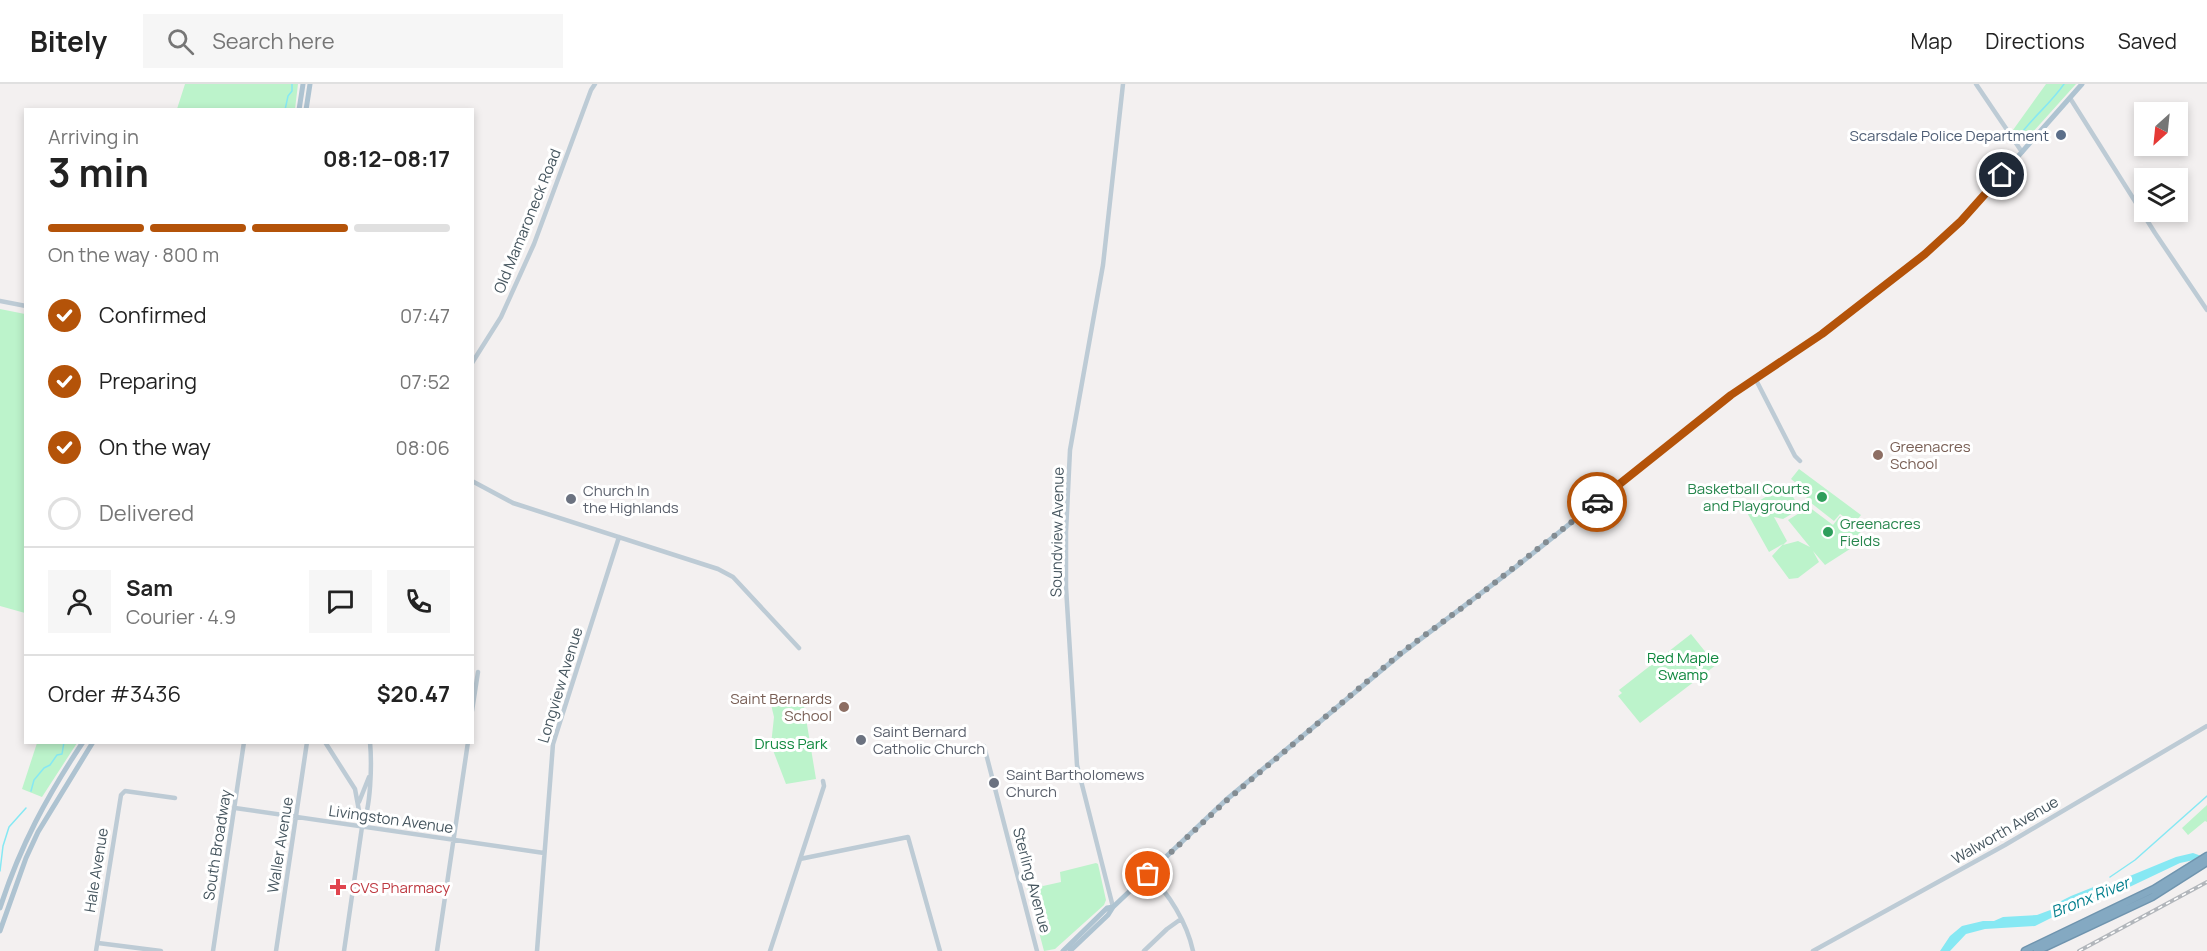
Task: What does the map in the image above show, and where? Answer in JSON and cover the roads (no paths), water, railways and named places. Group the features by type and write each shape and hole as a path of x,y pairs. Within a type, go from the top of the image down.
{"highway":[{"path":"2037,951 2152,897 2204,863 2207,856"},
{"path":"2025,951 2204,863"}],"main road":[{"path":"299,108 303,84"},
{"path":"306,108 310,84"},
{"path":"1070,951 1108,915 1113,907 1226,801 1402,652 1517,566 1731,395 1822,334 1932,248 1961,221 2082,84"},
{"path":"0,908 15,863 36,818 81,744"},
{"path":"0,931 26,858 38,832 92,744"},
{"path":"1061,951 1107,908 1113,907"}],"street":[{"name":"Old Mamaroneck Road","path":"474,360 501,317 534,244 595,84"},
{"name":"Soundview Avenue","path":"1113,907 1077,765 1066,587 1066,532 1070,450 1103,265 1123,84"},
{"path":"1976,84 2022,152"},
{"path":"2070,98 2154,233 2207,310"},
{"path":"0,301 24,306"},
{"path":"1755,378 1800,461"},
{"path":"474,482 513,503 718,569 733,577 799,648"},
{"name":"Longview Avenue","path":"537,951 553,744 619,537"},
{"path":"474,698 478,672"},
{"name":"Walworth Avenue","path":"1813,951 2005,845 2207,726"},
{"name":"South Broadway","path":"213,951 244,744"},
{"name":"Waller Avenue","path":"276,951 307,744"},
{"path":"325,744 351,782 359,803 362,827 344,951"},
{"path":"362,827 366,819 369,799 370,744"},
{"path":"437,951 468,744"},
{"name":"Sterling Avenue","path":"984,746 1038,950"},
{"path":"359,803 369,777"},
{"path":"770,951 824,786 823,781"},
{"name":"Hale Avenue","path":"96,951 122,793 125,791 175,798"},
{"name":"Livingston Avenue","path":"235,807 544,854"},
{"path":"800,860 908,837 940,951"},
{"path":"1148,874 1161,887 1181,919 1193,951"},
{"path":"1144,951 1181,919"},
{"path":"98,942 161,951"}],"water":[{"name":"Bronx River","path":"2193,853 2207,858 2207,863 2194,860 2180,863 2119,892 2077,905 2035,926 1985,929 1966,934 1950,951 1940,951 1950,936 1962,926 1994,921 2003,917 2037,915 2053,909 2059,902 2071,896 2096,886 2103,887 2176,857"}],"waterway":[{"path":"285,108 288,96 292,91 292,84"},
{"path":"2020,135 2064,84"},
{"path":"31,791 34,780 44,768 50,765 57,755 62,754 64,744"},
{"name":"Bronx River","path":"2110,877 2135,860 2207,796"},
{"path":"0,871 3,846 9,827 26,808"}],"railway":[{"path":"2079,951 2207,882"}],"place":[{"name":"Scarsdale Police Department","path":"2061,135"},
{"name":"Greenacres School","path":"1878,455"},
{"name":"Basketball Courts and Playground","path":"1822,497"},
{"name":"Church In the Highlands","path":"571,499"},
{"name":"Greenacres Fields","path":"1828,532"},
{"name":"Saint Bernards School","path":"844,707"},
{"name":"Saint Bernard Catholic Church","path":"861,740"},
{"name":"Saint Bartholomews Church","path":"994,783"},
{"name":"CVS Pharmacy","path":"338,887"}],"park label":[{"name":"Red Maple Swamp","path":"1683,666"},
{"name":"Druss Park","path":"791,743"}]}
